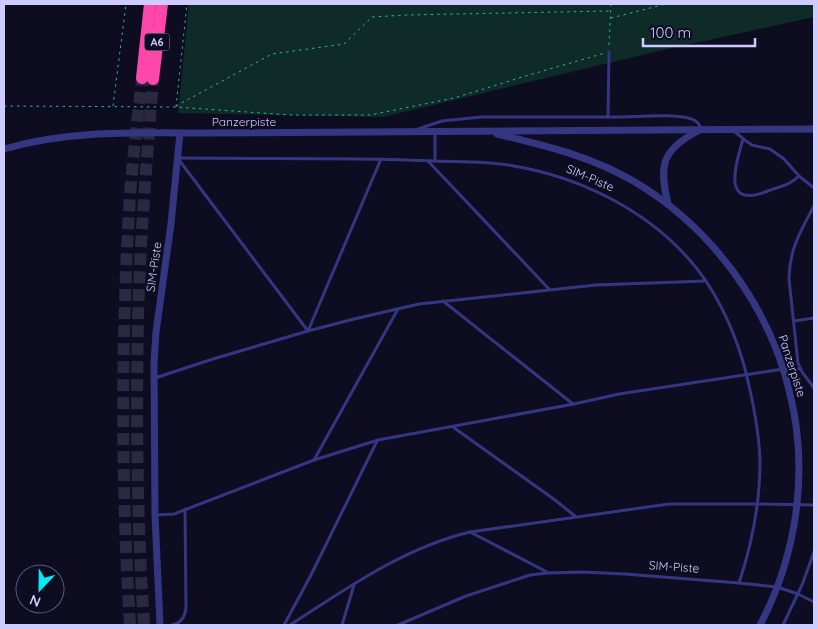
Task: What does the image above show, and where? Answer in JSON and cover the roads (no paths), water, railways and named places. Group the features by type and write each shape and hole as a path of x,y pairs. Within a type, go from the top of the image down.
{"highway":[{"name":"A6","path":"150,4 147,79 162,4"}],"street":[{"name":"Panzerpiste","path":"4,149 40,140 72,135 126,133 814,129"},
{"name":"Panzerpiste","path":"668,204 662,176 664,164 669,153 678,143 701,130"},
{"name":"Panzerpiste","path":"487,131 584,157 636,183 668,204 689,222 716,250 755,304 771,337 790,394 797,438 798,468 797,505 791,541 777,588 760,625"},
{"name":"SIM-Piste","path":"160,625 155,516 153,379 156,332 169,243 180,133"}],"lane":[{"path":"608,117 609,52"},
{"path":"410,132 442,121 481,117 673,116 693,120 700,125 701,130"},
{"path":"732,129 752,144 770,150 784,158 799,176 814,188"},
{"path":"435,161 436,131"},
{"path":"743,138 734,180 736,188 742,194 758,194 785,186 799,176"},
{"path":"177,158 308,331"},
{"name":"SIM-Piste","path":"177,158 381,159 482,162 514,166 561,177 612,199 634,212 687,257 706,281 724,312 738,344 753,407 760,461 757,504 752,536 747,560 739,583"},
{"path":"308,331 381,159"},
{"path":"428,161 550,289"},
{"path":"814,206 793,247 789,265 798,363 814,388"},
{"path":"153,379 308,331 419,304 596,285 706,281"},
{"path":"443,301 574,404"},
{"path":"314,460 398,308"},
{"path":"794,321 814,318"},
{"path":"155,516 168,515 185,510 314,460 378,440 619,394 746,374 783,369 801,369"},
{"path":"453,427 576,517"},
{"path":"284,625 378,440"},
{"path":"290,625 379,569 452,536 669,504 814,505"},
{"path":"172,625 180,622 185,615 186,608 185,510"},
{"name":"SIM-Piste","path":"470,532 548,573"},
{"path":"783,625 798,594 814,552"},
{"name":"SIM-Piste","path":"398,625 466,596 530,575 548,573 625,574 739,583 777,588 798,594 814,602"},
{"path":"342,625 354,584"}],"tunnel":[{"path":"130,625 125,518 123,410 125,302 130,195 142,78"},
{"path":"144,625 138,472 138,318 142,228 153,79"}]}
